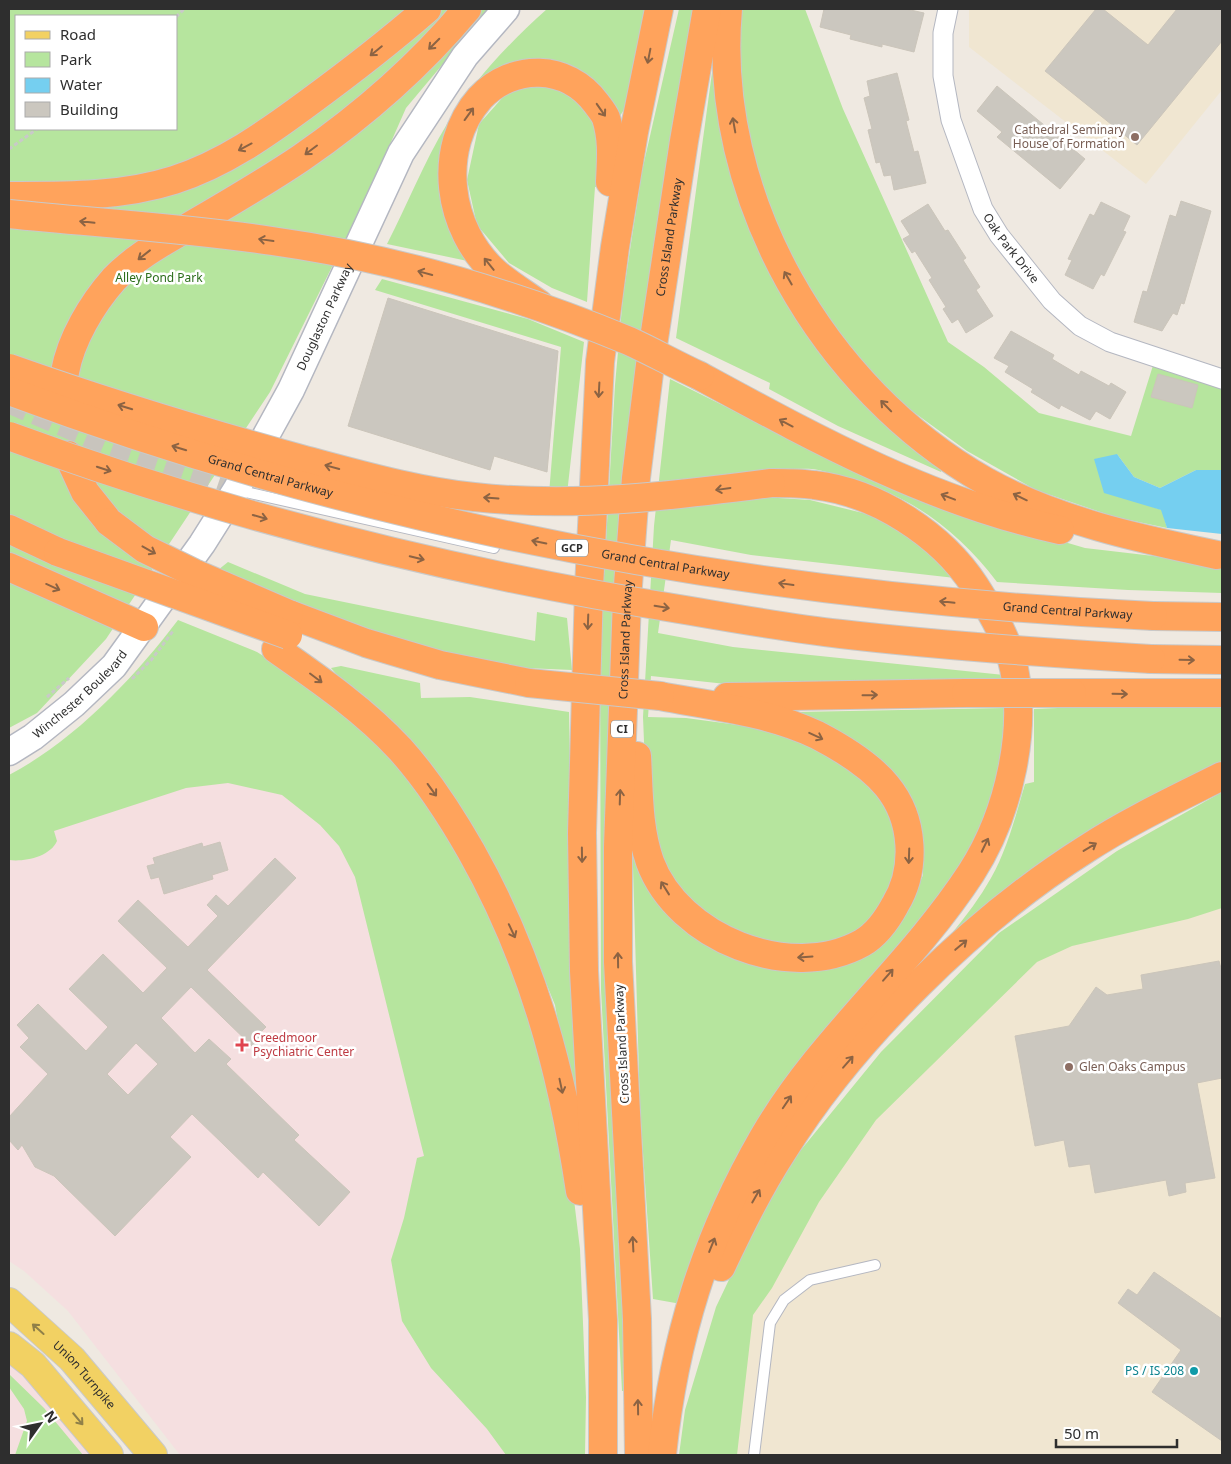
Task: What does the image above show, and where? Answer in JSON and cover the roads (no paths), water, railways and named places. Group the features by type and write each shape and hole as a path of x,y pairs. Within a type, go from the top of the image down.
{"highway":[{"path":"9,196 72,196 122,190 174,180 216,163 255,142 319,95 427,9"},
{"path":"468,9 410,68 358,115 302,157 252,190 147,252 115,279 92,308 76,340 65,372 61,414 68,455 85,492 109,522 145,549 194,574 284,633 358,711 405,756 434,792 492,887 518,943 542,1009 558,1070 573,1141 587,1232 603,1444"},
{"path":"600,362 616,240 634,132 659,9"},
{"name":"Cross Island Parkway","path":"639,1455 637,1318 618,962 619,827 627,599 636,478 650,365 684,141 707,9"},
{"path":"728,9 725,35 730,99 740,156 758,214 781,265 806,308 844,362 891,411 930,444 986,481 1046,510 1121,534 1220,555"},
{"path":"555,314 495,272 473,244 462,222 451,185 454,154 464,121 475,105 481,97 504,81 535,71 563,76 588,92 606,116 612,146 592,520 582,833 584,971 603,1320 603,1444"},
{"path":"9,214 199,231 336,252 480,288 629,342 700,376 829,446 894,476 937,493 1040,526 1127,544 1220,555"},
{"path":"9,368 196,429 292,456 373,478 473,497 549,502 630,499 771,483 816,485 855,494 894,512 931,537 966,572 993,614 1011,657 1018,702 1015,756 1000,814 972,872 933,924 812,1064 766,1134 731,1196 701,1272 680,1342 666,1413 664,1455"},
{"name":"Grand Central Parkway","path":"9,391 172,446 303,485 464,525 637,561 844,592 1048,612 1222,617"},
{"path":"9,436 172,492 270,520 358,544 536,585 838,633 954,646 1152,659 1222,660"},
{"path":"9,529 58,552 284,633 373,657 529,683 770,708 966,693 1222,694"},
{"path":"9,567 144,627"},
{"path":"627,599 642,834 650,863 668,894 695,922 728,941 764,952 797,958 834,955 864,942 888,918 903,891 911,855 905,821 887,787 856,757 770,708"},
{"path":"664,1455 672,1416 689,1355 716,1278 746,1213 779,1157 834,1079 889,1016 951,953 1019,896 1086,849 1222,776"}],"main road":[{"name":"Douglaston Parkway","path":"144,627 236,490 291,390 401,153 465,56 506,9"},
{"name":"Winchester Boulevard","path":"9,752 33,737 74,704 114,666 144,627"},
{"name":"Union Turnpike","path":"9,1302 72,1359 153,1455"},
{"path":"9,1346 33,1365 109,1455"}],"street":[{"name":"Oak Park Drive","path":"948,9 942,33 943,76 951,120 983,209 1004,242 1052,300 1080,326 1110,342 1222,378"}],"lane":[{"path":"236,490 494,548"},
{"path":"754,1455 770,1323 784,1300 810,1280 875,1265"}],"water":[{"path":"1117,454 1134,477 1160,488 1196,470 1222,470 1222,534 1167,528 1161,510 1104,493 1094,459"}],"tunnel":[{"path":"9,404 105,445 236,490"}],"place":[{"name":"Cathedral Seminary House of Formation","path":"1135,137"},
{"name":"Creedmoor Psychiatric Center","path":"242,1045"},
{"name":"Glen Oaks Campus","path":"1069,1067"},
{"name":"PS / IS 208","path":"1194,1371"}],"park label":[{"name":"Alley Pond Park","path":"159,278"}]}
